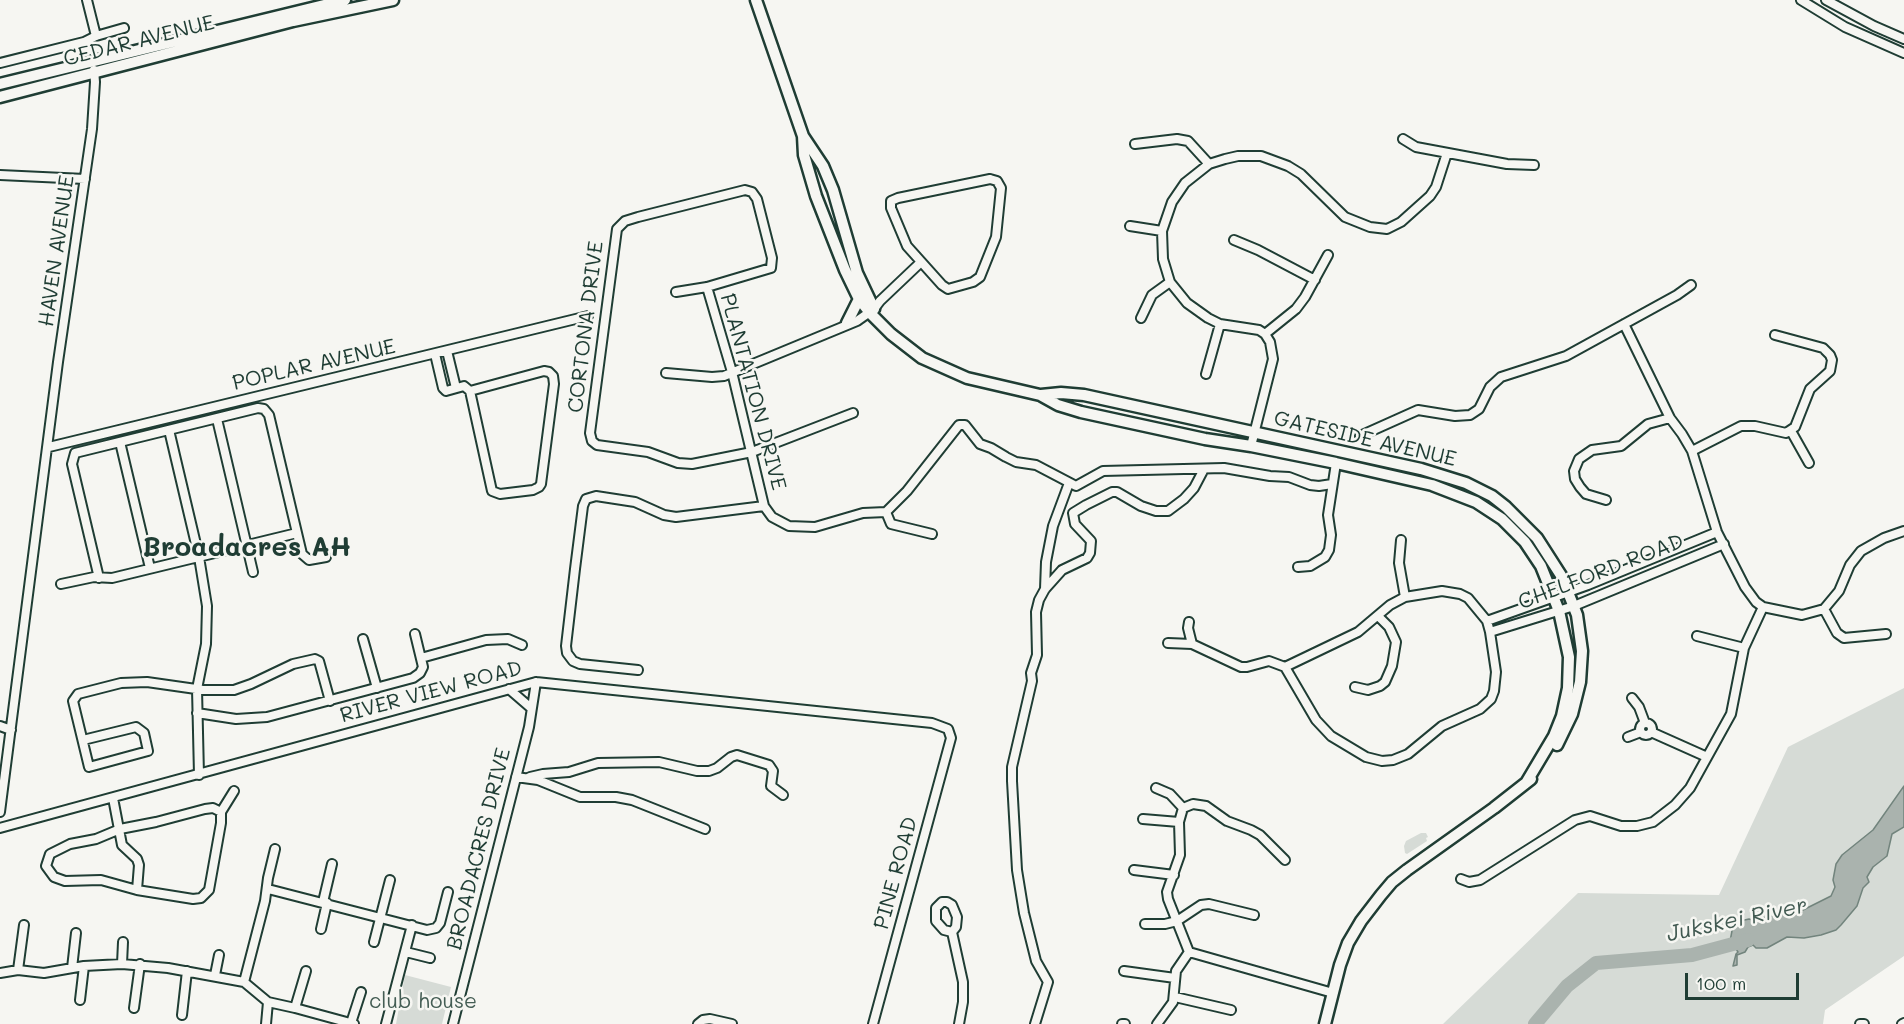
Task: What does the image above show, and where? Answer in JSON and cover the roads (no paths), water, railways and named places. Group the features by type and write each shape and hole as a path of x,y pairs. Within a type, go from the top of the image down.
{"street":[{"path":"87,0 96,36"},
{"name":"CEDAR AVENUE","path":"0,97 94,73 345,0"},
{"name":"CEDAR AVENUE","path":"0,84 92,60 393,0"},
{"name":"GATESIDE AVENUE","path":"756,0 803,136 823,166 833,190 857,273 874,314"},
{"path":"1801,0 1845,27 1904,53"},
{"path":"1826,0 1904,39"},
{"path":"0,63 84,42 124,28"},
{"name":"HAVEN AVENUE","path":"0,812 49,447 58,362 86,179 94,109 92,60"},
{"name":"GATESIDE AVENUE","path":"803,136 804,155 816,196 845,270 860,299 905,345 936,365 967,378 1040,395 1058,405 1081,412 1205,439 1336,463 1432,485 1461,495 1490,510 1513,529 1541,566 1559,611 1569,657 1568,688 1562,716 1554,736 1526,783"},
{"path":"1135,144 1176,139 1188,141 1209,164"},
{"path":"1403,139 1416,147 1507,164 1534,165"},
{"path":"1251,446 1273,359 1270,342 1259,330 1220,324 1198,312 1186,303 1170,282 1163,259 1162,231 1168,211 1179,191 1209,164 1238,156 1261,156 1301,174 1345,217 1380,229 1393,227 1430,196 1436,187 1447,153"},
{"path":"0,175 86,179"},
{"path":"990,178 997,181 1001,188 996,237 980,277 973,282 948,289 921,263 907,246 891,208 891,201 990,178"},
{"name":"CORTONA DRIVE","path":"676,292 707,287 769,269 772,266 757,199 752,192 745,190 638,217 625,222 617,229 591,437 594,443 601,446 648,452 685,464 752,452 853,414"},
{"path":"1130,226 1162,231"},
{"path":"1234,240 1315,280"},
{"path":"1265,334 1296,309 1328,255"},
{"path":"666,373 719,377 847,323 874,314 880,301 921,263"},
{"path":"1141,318 1152,295 1170,282"},
{"path":"1360,436 1418,410 1455,416 1470,415 1479,409 1490,387 1501,377 1566,356 1677,296 1691,285"},
{"name":"PLANTATION DRIVE","path":"707,287 732,372 764,506"},
{"path":"847,323 860,299"},
{"name":"POPLAR AVENUE","path":"49,447 588,316"},
{"path":"1206,374 1220,324"},
{"path":"1624,324 1670,418 1692,451 1717,532 1745,587 1756,602 1763,607 1802,615 1824,609 1835,598 1850,565 1861,551 1884,538 1904,531"},
{"path":"1692,451 1741,426 1755,426 1780,433 1791,431 1799,421 1810,389 1830,371 1832,360 1822,348 1775,335"},
{"path":"447,351 456,388"},
{"path":"435,354 444,390 464,386 470,391 494,493 500,495 539,487 554,384 553,376 544,371 470,391"},
{"name":"GATESIDE AVENUE","path":"1040,395 1060,393 1084,395 1421,469 1480,489 1506,507 1537,538 1556,567 1574,606 1580,627 1582,651 1577,699 1568,723 1548,761 1539,772 1494,808 1392,882 1366,914 1348,943 1325,1024"},
{"path":"99,578 72,459 75,453 258,408 267,412 302,554 306,559 312,560 326,557"},
{"path":"1606,500 1586,494 1580,487 1575,479 1574,471 1579,459 1592,450 1621,446 1648,424 1659,419 1670,418"},
{"path":"217,419 253,572"},
{"path":"638,670 580,664 573,662 567,653 576,559 586,499 596,496 635,502 676,518 764,506 772,517 789,526 807,528 826,525 863,513 886,512 908,491 959,425 965,425 980,444 1016,462 1035,465 1076,486 1103,471 1224,468 1275,477 1289,477 1310,485 1332,484"},
{"path":"169,430 205,589 207,626 205,652 197,689 199,775"},
{"path":"1791,431 1809,463"},
{"path":"120,442 150,568"},
{"path":"1298,567 1310,566 1325,557 1329,550 1331,535 1328,515 1336,463"},
{"path":"1045,589 1062,570 1087,558 1090,553 1092,546 1089,537 1075,524 1073,513 1112,492 1117,492 1156,512 1168,511 1194,489 1204,469"},
{"path":"1035,1024 1048,982 1036,961 1031,944 1019,880 1012,767 1032,681 1031,672 1037,655 1036,612 1045,589 1046,562 1053,526 1069,483"},
{"path":"886,512 891,524 932,534"},
{"name":"CHELFORD ROAD","path":"1486,621 1588,585 1717,532"},
{"path":"61,584 87,578 112,578 297,533"},
{"path":"1401,540 1400,563 1406,597"},
{"name":"CHELFORD ROAD","path":"1490,632 1574,606 1724,544"},
{"path":"1168,643 1192,644 1241,667 1269,661 1285,667 1323,729 1366,757 1382,761 1393,760 1408,754 1442,726 1480,709 1491,699 1496,672 1490,632 1486,621 1475,605 1460,594 1442,591 1406,597 1351,636 1285,667"},
{"path":"1534,604 1539,616"},
{"path":"1461,879 1469,882 1480,880 1531,850 1568,823 1583,817 1598,818 1628,827 1653,822 1685,795 1731,714 1744,648 1763,607"},
{"path":"1824,609 1837,633 1844,638 1886,634"},
{"path":"1355,687 1368,690 1380,686 1385,682 1392,666 1396,642 1389,627 1378,616"},
{"path":"1189,622 1188,628 1192,644"},
{"path":"197,712 217,717 249,719 284,713 417,676 422,669 415,634"},
{"path":"1696,636 1744,648"},
{"path":"363,639 377,688"},
{"path":"421,658 486,640 508,639 522,645"},
{"path":"83,740 136,727 144,733 148,751 89,767 72,703 78,694 110,685 136,682 213,691 237,689 293,664 313,658 319,662 330,701"},
{"name":"RIVER VIEW ROAD","path":"0,828 536,682 932,723 941,725 951,732"},
{"name":"BROADACRES DRIVE","path":"453,1024 529,728 536,682"},
{"path":"508,689 531,708"},
{"path":"1632,698 1640,707 1645,723"},
{"path":"1645,723 1651,725 1652,732"},
{"path":"1641,732 1641,725 1645,723"},
{"path":"0,726 11,730"},
{"name":"PINE ROAD","path":"873,1024 950,744 951,732"},
{"path":"1641,732 1646,735 1652,732"},
{"path":"1628,737 1641,732"},
{"path":"1652,732 1707,757"},
{"path":"516,777 572,772 596,763 654,762 697,771 711,771 734,755 741,755 765,763 773,771 771,786 783,795"},
{"path":"530,777 576,796 620,797 638,802 705,829"},
{"path":"1156,788 1170,794 1183,808"},
{"path":"221,812 209,808 120,829 96,839 70,844 56,850 48,857 46,866 54,877 65,881 101,880 137,890 193,899 201,898 208,890 221,823 221,812 234,790"},
{"path":"113,798 123,845 138,862 140,869 137,890"},
{"path":"1183,808 1193,804 1206,806 1227,821 1260,835 1285,860"},
{"path":"1183,808 1179,822 1180,855 1167,892 1189,952"},
{"path":"1143,819 1179,822"},
{"path":"244,982 268,888 275,849"},
{"path":"321,929 332,864"},
{"path":"1134,870 1174,875"},
{"path":"374,942 390,880"},
{"path":"268,888 428,930 436,928 440,923 448,892"},
{"path":"1145,924 1165,924 1177,921 1194,908 1209,904 1254,915"},
{"path":"18,970 24,925"},
{"path":"386,1024 412,926"},
{"path":"952,932 963,982 963,1002 959,1024"},
{"path":"72,968 76,933"},
{"path":"122,964 123,942"},
{"path":"406,952 430,958"},
{"path":"1189,952 1333,993"},
{"path":"1157,1024 1171,1006 1178,967 1189,952"},
{"path":"215,975 219,955"},
{"path":"0,973 18,970 44,973 84,966 140,964 215,975 244,982 268,1002 295,1008 328,1021 352,1024 361,992"},
{"path":"134,1008 140,964"},
{"path":"80,1000 84,966"},
{"path":"182,1015 188,971"},
{"path":"295,1008 306,971"},
{"path":"1124,971 1175,978"},
{"path":"1174,997 1231,1010"},
{"path":"266,1024 268,1002"},
{"path":"698,1024 705,1019 732,1024"}],"waterway":[{"name":"Jukskei River","path":"1535,1024 1567,986 1596,963 1692,955 1748,940"}],"district":[{"name":"Broadacres AH","path":"247,548"}],"park label":[{"name":"club house","path":"423,1002"}]}
